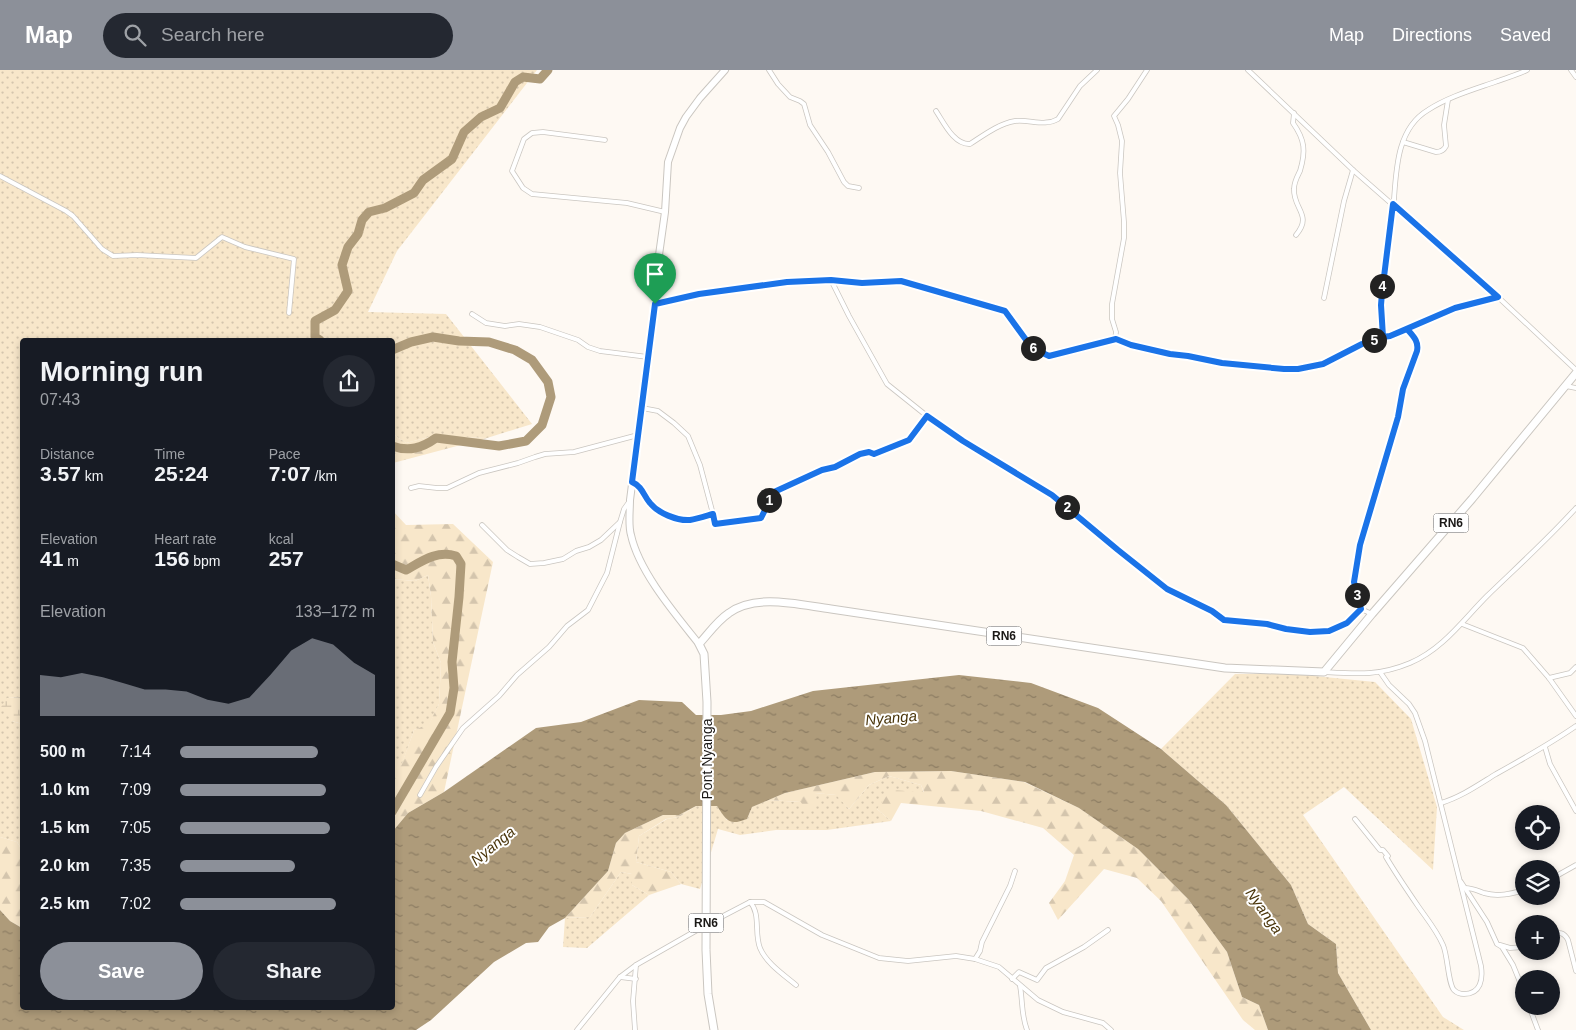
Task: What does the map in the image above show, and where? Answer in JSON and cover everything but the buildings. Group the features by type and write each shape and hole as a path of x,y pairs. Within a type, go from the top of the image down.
{"highway":[{"name":"RN6","path":"699,644 716,624 730,612 747,604 773,602 1225,668 1324,672 1472,499 1576,371"},
{"name":"Pont Nyanga","path":"699,644 704,654 707,702 706,925"},
{"name":"RN6","path":"706,925 708,994 714,1030"}],"main road":[{"path":"699,644 673,610 638,556 630,534 630,500 658,284 658,262 665,212 668,162 680,128 700,98 725,70"}],"street":[{"path":"769,70 790,97 804,104 810,125 828,152 844,182 848,186 859,188"},
{"path":"936,111 949,131 960,142 970,144 999,126 1008,123 1018,121 1043,122 1058,119 1080,86 1097,70"},
{"path":"1116,339 1112,319 1112,304 1124,238 1124,222 1120,173 1122,141 1114,116 1147,70"},
{"path":"1248,70 1353,170 1498,297 1576,371"},
{"path":"1383,337 1381,305 1397,167 1403,142 1409,129 1415,120 1427,110 1527,70"},
{"path":"1573,70 1576,77"},
{"path":"1403,142 1436,152 1444,149 1446,146 1445,112 1448,100"},
{"path":"1294,114 1293,123 1300,133 1304,144 1303,159 1294,189 1295,198 1304,223 1296,235"},
{"path":"605,140 543,132 532,133 524,139 512,171 523,188 532,194 627,203 665,212"},
{"path":"1324,298 1342,209 1353,170"},
{"path":"0,176 66,211 78,221 102,249 113,256 137,255 196,258 222,237 245,247 294,259 289,313"},
{"path":"831,280 887,384 927,416 963,441 1052,495 1167,589 1212,611 1224,620 1267,624 1310,632 1329,631 1347,623 1361,609"},
{"path":"655,304 699,294 787,282 831,280 862,283 901,281 1005,311 1032,348 1049,356 1116,339 1131,345 1170,354 1222,363 1284,369 1307,368 1323,364 1342,353 1390,336 1455,308 1498,297"},
{"path":"472,314 486,323 505,326 519,324 540,327 578,340 588,347 600,351 648,357"},
{"path":"1361,609 1354,582 1360,545 1398,417 1403,389 1418,346 1416,339 1407,329"},
{"path":"1565,386 1576,388"},
{"path":"642,408 658,412 688,436 700,465 715,524 761,518 774,492 822,470 835,467 860,454 869,452 874,454 901,444 914,435 927,416"},
{"path":"411,488 419,486 447,488 479,473 544,454 574,452 638,435"},
{"path":"632,482 642,488 648,501 655,509 668,515 689,520 713,514"},
{"path":"420,795 436,767 463,728 500,696 517,675 549,647 567,626 588,610 608,573 620,522 624,509 630,500"},
{"path":"1324,672 1368,674 1388,671 1424,656 1462,624 1576,508"},
{"path":"482,525 507,550 530,564 563,559 576,551 589,547 601,540 620,522"},
{"path":"1361,609 1372,614"},
{"path":"1462,624 1523,648 1549,678 1576,716"},
{"path":"1549,678 1570,673 1576,667"},
{"path":"1355,819 1380,850 1383,850 1388,856 1386,857 1398,878 1439,935 1447,953 1452,987 1456,992 1473,993 1480,986 1483,976 1479,955 1420,725 1409,704 1389,685 1380,672"},
{"path":"1441,803 1463,794 1545,747 1576,726"},
{"path":"1545,747 1550,764 1576,811"},
{"path":"1560,874 1576,866"},
{"path":"975,959 1016,871"},
{"path":"1459,880 1466,888 1467,893 1487,922 1498,944 1502,947 1515,970"},
{"path":"1466,888 1497,896 1515,893"},
{"path":"750,902 755,909 756,930 760,950 776,968 796,985"},
{"path":"577,1030 620,977 636,965 750,902 764,902 822,935 879,958 908,961 956,956 975,959 999,967 1038,1000 1063,1012 1103,1023 1111,1030"},
{"path":"1012,978 1019,972 1037,980 1046,968 1084,947 1108,930"},
{"path":"1560,933 1566,936 1568,940 1576,971"},
{"path":"1498,944 1515,948"},
{"path":"635,1030 633,1001 636,965"},
{"path":"620,977 636,979"},
{"path":"1020,986 1022,1016 1027,1030"},
{"path":"1532,1015 1538,1030"}],"green space":[{"path":"0,70 537,70 397,251 368,312 446,314 532,424 487,438 433,436 406,443 395,435 395,338 20,338 20,697 7,698 12,721 20,723 20,847 17,842 0,837"},
{"path":"395,435 406,443 433,436 487,438 395,462"},
{"path":"395,513 406,525 453,524 493,562 444,792 408,813 395,829 395,761 401,766 414,730 429,724 439,704 441,663 433,642 428,575 415,581 395,579"},
{"path":"428,575 433,642 441,663 439,704 429,725 414,730 401,767 395,762 395,579 415,581"},
{"path":"1235,674 1294,674 1375,682 1411,719 1437,807 1433,870 1344,787 1303,815 1443,1017 1464,1030 1371,1030 1338,973 1336,944 1308,924 1291,885 1226,805 1161,749"},
{"path":"20,697 20,723 12,721 1,707 7,698"},
{"path":"951,771 1024,782 1079,808 1138,849 1188,899 1227,952 1242,997 1259,1005 1268,1030 1255,1030 1243,1020 1161,901 1137,878 1104,869 1058,920 1049,903 1065,881 1074,855 1043,828 981,811 901,803 891,821 877,809 890,790 924,792 921,785 889,776 869,785 849,809 836,795 815,793 814,810 806,810 801,802 768,800 785,793 875,772"},
{"path":"889,776 921,785 924,793 877,809 891,821 827,830 776,830 740,835 718,829 700,889 681,884 671,872 636,862 639,836 667,819 679,817 696,806 717,806 727,820 747,819 752,807 768,800 801,802 815,793 837,795 849,809 869,785"},
{"path":"696,806 679,817 666,819 639,836 636,862 671,872 681,884 649,895 632,885 632,874 621,872 590,917 565,918 608,871 616,843 625,833 663,815 679,815"},
{"path":"0,837 17,842 20,847 20,927 10,921 0,910"},
{"path":"621,872 632,874 632,885 649,895 587,948 563,947 565,918 590,917"}],"water":[{"name":"Nyanga","path":"959,675 1031,683 1098,708 1161,749 1226,805 1291,885 1308,924 1336,944 1338,973 1371,1030 1268,1030 1259,1005 1242,997 1227,952 1188,899 1138,849 1079,808 1025,782 951,771 875,772 785,793 752,807 747,819 736,822 726,819 717,806 696,806 679,815 663,815 625,833 616,843 608,871 565,918 549,927 538,942 526,943 494,962 431,1020 416,1030 0,1030 0,910 10,921 20,927 20,1010 395,1010 395,829 408,813 444,792 536,728 581,722 639,700 682,702 696,715 721,715 751,711 813,691"}],"waterway":[{"path":"317,338 315,337 315,321 335,310 348,291 342,265 348,247 358,234 362,220 369,212 385,208 414,193 423,180 452,159 464,132 481,117 500,108 515,82 523,77 540,79 548,70"},
{"path":"395,349 411,342 433,337 459,341 489,342 515,350 532,360 548,382 551,397 542,425 526,441 499,446 436,438 415,448 404,449 395,447"},
{"path":"395,565 406,570 430,557 442,554 456,556 461,564 452,662 454,688 450,713 395,807"}],"route":[{"path":"655,304 632,482 642,488 648,501 655,509 668,515 689,520 713,514 715,524 761,518 774,492 822,470 835,467 860,454 869,452 874,454 901,444 914,435 927,416 963,441 1052,495 1167,589 1212,611 1224,620 1267,624 1310,632 1329,631 1347,623 1361,609 1354,582 1360,545 1398,417 1403,389 1418,346 1416,339 1407,329 1383,337 1381,305 1393,204 1498,297 1439,314 1407,329 1390,336 1362,344 1323,364 1307,368 1284,369 1222,363 1170,354 1131,345 1116,339 1049,356 1032,348 1005,311 901,281 862,283 831,280 787,282 699,294 655,304"}]}
